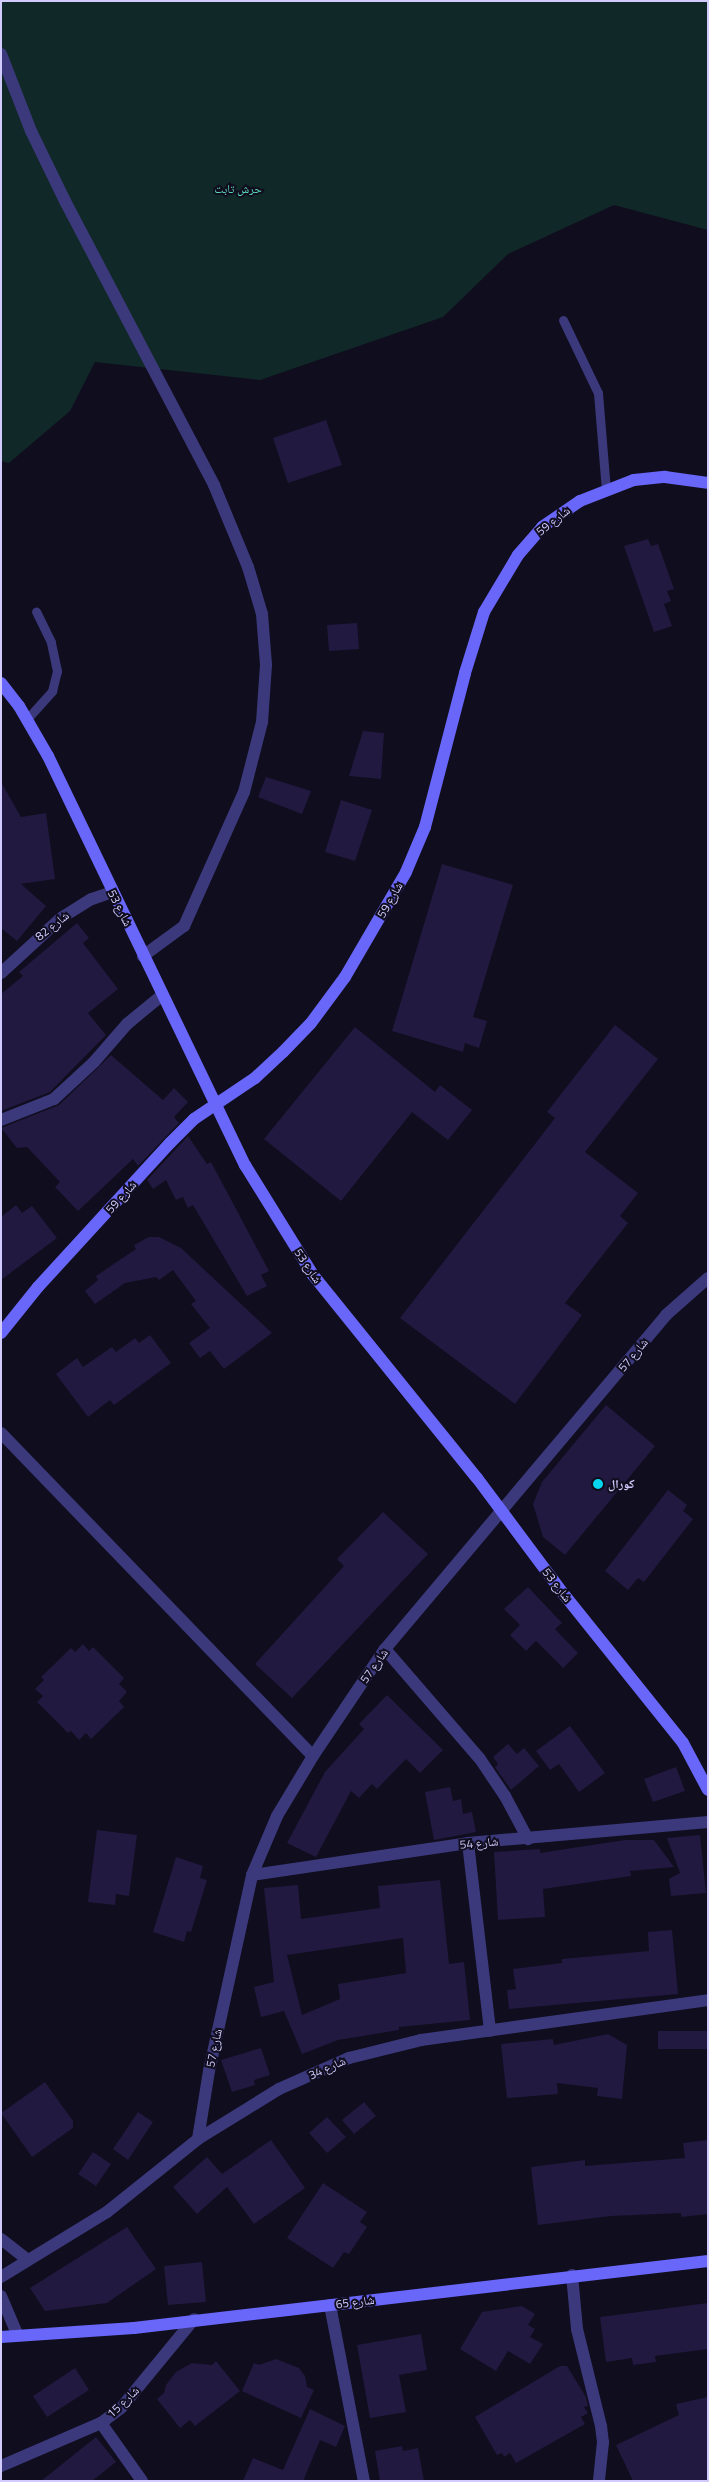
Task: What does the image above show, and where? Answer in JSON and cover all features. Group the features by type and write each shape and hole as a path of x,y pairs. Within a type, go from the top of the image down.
{"street":[{"path":"1,54 32,131 65,201 214,485 248,567 262,614 266,665 262,722 244,792 184,926 143,956"},
{"name":"شارع 59","path":"1,1334 38,1287 170,1143 194,1119 255,1078 284,1052 311,1023 346,977 406,872 425,827 465,673 484,612 518,555 542,527 580,500 606,490 634,480 665,477 708,483"},
{"name":"شارع 53","path":"1,683 27,719 245,1165 313,1275 683,1743 708,1790"},
{"name":"شارع 82","path":"1,974 61,918 92,899 112,892"},
{"path":"1,1120 54,1099 94,1062 127,1024 161,996"},
{"name":"شارع 57","path":"198,2139 209,2071 252,1875 277,1816 313,1756 385,1649 666,1315 708,1278"},
{"path":"1,1433 313,1756"},
{"path":"385,1649 480,1759 505,1796 528,1839"},
{"name":"شارع 54","path":"252,1875 468,1844 708,1822"},
{"path":"468,1844 490,2031"},
{"name":"شارع 34","path":"1,2277 107,2212 198,2139 279,2089 349,2058 421,2040 708,2000"},
{"path":"1,2239 28,2260"},
{"name":"شارع 65","path":"1,2337 134,2328 194,2319 708,2261"},
{"path":"572,2276 578,2329 603,2442 599,2481"},
{"path":"1,2296 18,2336"},
{"path":"330,2305 364,2481"},
{"name":"شارع 15","path":"1,2466 101,2423 121,2408 194,2319"},
{"path":"101,2423 142,2481"}],"lane":[{"path":"563,320 598,392 606,490"},
{"path":"27,719 52,691 58,671 51,642 36,611"}],"green space":[{"name":"حرش تابت","path":"1,1 708,1 708,230 614,205 508,254 443,317 260,380 95,362 70,411 9,463 1,461"}],"building":[{"path":"326,420 342,465 288,483 273,438"},
{"path":"648,539 651,546 658,544 674,589 667,591 671,601 664,604 672,626 654,632 624,546"},
{"path":"357,623 359,649 329,651 327,625"},
{"path":"363,731 384,733 381,779 349,776"},
{"path":"266,777 311,791 302,814 258,797"},
{"path":"1,782 21,817 46,813 55,879 21,884 46,906 17,941 1,928"},
{"path":"341,800 372,810 355,861 325,852"},
{"path":"442,864 513,885 473,1017 487,1021 479,1048 465,1043 463,1052 392,1031"},
{"path":"77,923 89,938 83,943 118,989 88,1013 106,1035 50,1092 1,1111 1,994 23,976 19,972"},
{"path":"615,1025 658,1059 585,1152 638,1193 620,1216 628,1223 565,1303 582,1315 515,1404 400,1318 555,1118 547,1112"},
{"path":"355,1027 435,1092 440,1085 472,1110 448,1140 412,1112 341,1201 264,1139"},
{"path":"111,1055 163,1100 174,1088 188,1102 174,1117 179,1123 138,1166 133,1159 78,1211 55,1187 60,1182 27,1147 17,1148 1,1128 59,1105"},
{"path":"188,1136 207,1164 211,1162 269,1271 261,1275 267,1286 247,1296 193,1205 188,1208 183,1197 176,1200 166,1180 153,1189 147,1180"},
{"path":"16,1205 22,1213 32,1206 57,1238 1,1280 1,1217"},
{"path":"149,1237 159,1237 181,1248 272,1333 224,1369 210,1351 200,1358 189,1343 210,1328 191,1304 196,1301 173,1270 159,1280 156,1277 125,1283 95,1304 85,1291 98,1280 96,1276 136,1249 134,1245"},
{"path":"150,1335 171,1363 114,1405 110,1400 88,1417 56,1374 77,1358 83,1367 112,1347 116,1352 135,1338 139,1343"},
{"path":"606,1405 655,1446 565,1555 543,1537 533,1504 542,1482"},
{"path":"668,1490 687,1505 683,1511 693,1519 644,1582 638,1578 628,1590 605,1571"},
{"path":"383,1512 428,1554 292,1698 255,1664 344,1566 337,1559"},
{"path":"528,1587 562,1623 555,1629 578,1653 563,1668 536,1641 526,1651 510,1635 520,1625 504,1609"},
{"path":"83,1644 89,1651 93,1647 124,1678 119,1684 127,1692 119,1701 124,1707 91,1739 86,1733 79,1740 71,1731 68,1733 37,1702 43,1696 35,1689 44,1680 41,1677 71,1648 75,1652"},
{"path":"387,1695 443,1750 420,1773 406,1759 377,1789 372,1784 359,1798 351,1791 316,1857 287,1843 325,1772 364,1729 359,1724"},
{"path":"570,1726 605,1773 579,1792 559,1764 550,1770 536,1751"},
{"path":"508,1744 517,1754 524,1748 539,1766 511,1790 495,1767 498,1764 493,1757"},
{"path":"676,1767 685,1791 653,1802 644,1779"},
{"path":"450,1787 453,1801 461,1799 463,1814 472,1812 476,1832 434,1840 425,1792"},
{"path":"97,1830 137,1835 129,1896 116,1894 115,1905 88,1902"},
{"path":"700,1835 706,1893 671,1896 669,1879 680,1873 667,1838"},
{"path":"625,1840 654,1840 674,1867 630,1871 631,1876 543,1889 545,1917 498,1920 494,1852 540,1849 540,1853"},
{"path":"176,1857 203,1866 200,1878 207,1880 191,1932 187,1931 184,1942 153,1932"},
{"path":"440,1880 449,1964 464,1962 470,2020 399,2027 399,2030 338,2040 302,2054 284,2011 261,2017 254,1987 274,1982 264,1888 298,1885 301,1919 380,1908 378,1886","holes":["403,1938 406,1973 338,1984 340,1999 302,2015 287,1955"]},
{"path":"672,1930 678,1994 509,2009 507,1990 516,1989 513,1969 562,1963 562,1959 649,1951 648,1932"},
{"path":"658,2031 708,2031 708,2049 658,2049"},
{"path":"608,2034 627,2045 622,2099 597,2096 598,2088 557,2083 558,2094 507,2098 501,2044 553,2039 554,2045"},
{"path":"261,2048 270,2075 254,2080 255,2085 232,2092 221,2060"},
{"path":"45,2082 73,2121 73,2128 32,2157 1,2113"},
{"path":"364,2102 376,2116 354,2134 342,2120"},
{"path":"138,2112 153,2122 128,2160 113,2149"},
{"path":"327,2117 346,2137 327,2153 309,2133"},
{"path":"271,2140 305,2188 254,2224 227,2187 197,2214 173,2187 207,2157 222,2174"},
{"path":"708,2140 708,2214 681,2217 681,2213 611,2216 538,2225 531,2167 585,2160 585,2166 685,2158 683,2143"},
{"path":"93,2152 111,2164 96,2186 78,2174"},
{"path":"323,2183 367,2212 360,2222 367,2227 349,2254 344,2252 333,2268 287,2238"},
{"path":"127,2227 156,2269 107,2303 45,2311 30,2288"},
{"path":"202,2262 206,2302 168,2305 164,2266"},
{"path":"708,2303 708,2349 655,2356 656,2362 633,2365 632,2358 606,2362 600,2317"},
{"path":"522,2306 535,2314 528,2325 535,2329 530,2337 543,2344 530,2364 508,2351 496,2371 460,2349 482,2312"},
{"path":"421,2334 427,2370 399,2375 406,2412 370,2418 357,2345"},
{"path":"276,2359 299,2368 305,2376 307,2387 314,2390 301,2418 242,2391 254,2363 259,2365"},
{"path":"216,2361 240,2391 195,2426 190,2420 180,2428 157,2399 164,2393 166,2385 176,2372 192,2363 212,2365"},
{"path":"560,2366 567,2366 586,2397 588,2406 584,2407 588,2413 581,2417 585,2424 516,2463 510,2453 504,2457 502,2453 497,2455 475,2417"},
{"path":"75,2368 89,2390 47,2417 33,2396"},
{"path":"708,2397 708,2481 633,2481 616,2445 679,2415 676,2404"},
{"path":"310,2409 345,2426 336,2447 320,2440 304,2479 306,2481 243,2481 253,2458 283,2470"},
{"path":"96,2437 116,2462 92,2481 41,2481"},
{"path":"402,2446 403,2451 418,2448 424,2481 380,2481 375,2451"}],"place":[{"name":"كورال","path":"598,1484"}]}
